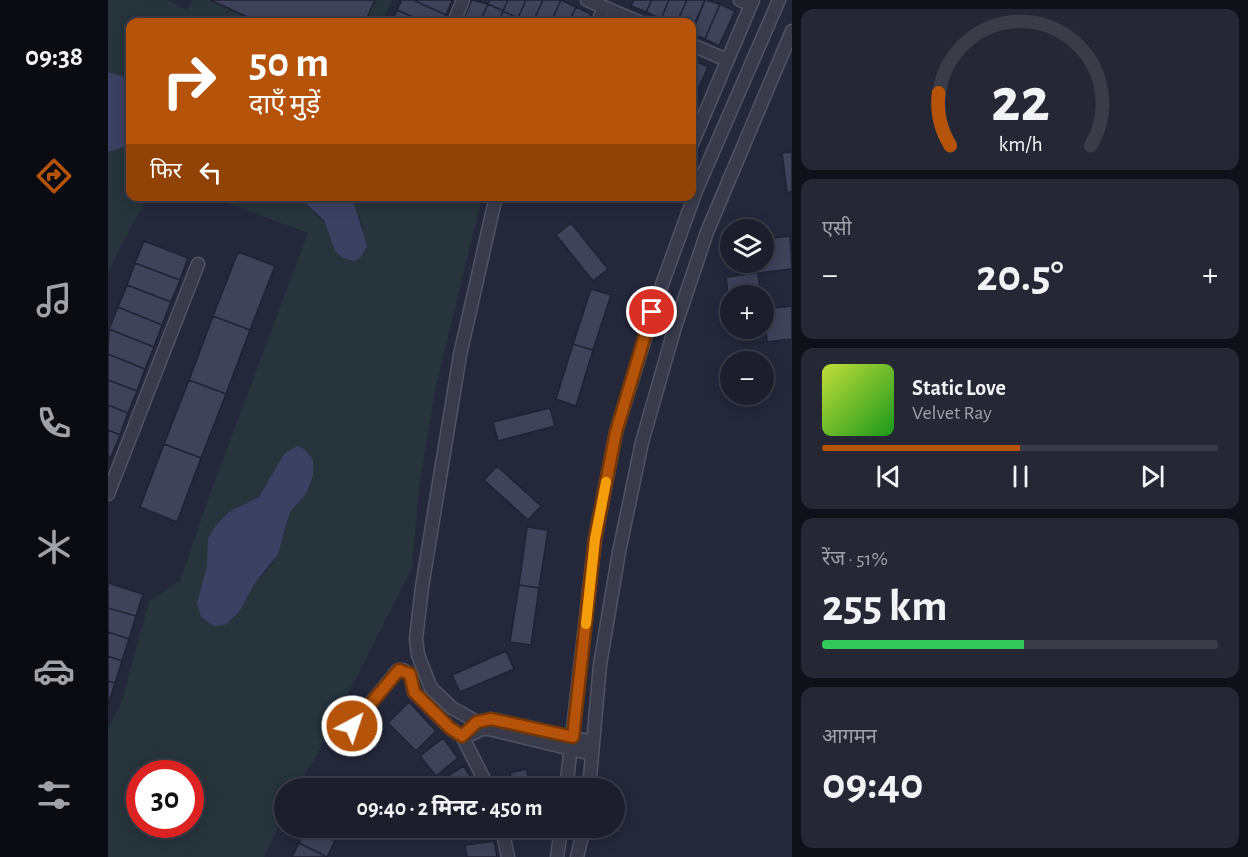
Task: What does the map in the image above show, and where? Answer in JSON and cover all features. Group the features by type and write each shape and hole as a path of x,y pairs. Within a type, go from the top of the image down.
{"street":[{"path":"456,18 464,0"},
{"path":"587,0 630,18"},
{"path":"696,191 779,0"},
{"path":"696,134 748,2"},
{"path":"600,18 604,7"},
{"path":"590,778 602,654 619,552 642,442 675,327 707,232 792,31"},
{"path":"696,47 727,60"},
{"path":"477,722 453,708 431,688 418,655 416,639 427,552 460,355 495,201"},
{"path":"567,778 595,539 616,432 658,292 692,201"},
{"path":"108,494 198,264"},
{"path":"356,734 352,726 399,670 404,670 410,674 414,692 450,728 463,737 484,778"},
{"path":"463,737 477,722 491,719 593,748"},
{"path":"463,737 482,729 489,729 572,743"},
{"path":"504,838 508,857"},
{"path":"556,857 559,838"},
{"path":"577,857 582,838"}],"shaded area":[{"path":"108,0 167,0 188,10 192,0 392,0 385,18 126,18 126,78 108,72"},
{"path":"126,146 126,201 146,201 118,251 108,275 108,152"},
{"path":"222,201 304,201 329,230 364,230 353,201 481,201 436,386 419,488 412,568 303,778 274,778 274,837 264,857 108,857 108,730 121,704 149,601 180,581 308,233","holes":["268,481 306,494 290,512 284,537 272,565 255,583 239,612 197,603 207,566 249,503 259,497"]}],"water":[{"path":"108,72 126,78 126,146 108,152"},
{"path":"353,201 367,246 361,257 354,261 343,258 335,251 324,220 304,202"},
{"path":"297,446 304,449 313,459 313,476 306,494 290,512 278,554 255,583 239,612 225,625 214,626 201,617 197,603 207,566 208,538 229,512 259,497 284,454"}],"building":[{"path":"210,0 375,0 367,18 250,18"},
{"path":"402,0 413,0 446,15 444,18 415,18 397,10"},
{"path":"413,0 451,0 452,1 446,15"},
{"path":"472,0 488,4 482,18 464,18"},
{"path":"490,0 508,0 503,11 488,4"},
{"path":"508,0 526,0 518,18 503,11"},
{"path":"526,0 543,0 535,18 518,18"},
{"path":"543,0 561,0 553,18 535,18"},
{"path":"561,0 576,7 571,18 553,18"},
{"path":"634,0 652,0 646,12 631,6"},
{"path":"652,0 669,0 661,18 646,12"},
{"path":"669,0 687,0 679,18 661,18"},
{"path":"687,0 705,0 696,20 696,18 679,18"},
{"path":"705,0 720,4 705,39 696,35 696,23"},
{"path":"488,4 503,11 500,18 482,18"},
{"path":"720,4 735,11 719,46 705,39"},
{"path":"576,7 591,14 589,18 571,18"},
{"path":"397,10 415,18 394,18"},
{"path":"503,11 518,18 500,18"},
{"path":"696,61 708,67 696,94"},
{"path":"792,152 792,192 787,192 782,153"},
{"path":"571,223 608,269 593,281 556,235"},
{"path":"790,236 792,269 774,271 774,238"},
{"path":"144,241 188,258 180,280 135,263"},
{"path":"238,252 275,266 250,330 213,316"},
{"path":"135,263 180,280 171,302 127,285"},
{"path":"758,273 760,285 727,285 726,277"},
{"path":"127,285 171,302 162,325 118,307"},
{"path":"591,289 611,295 593,350 573,344"},
{"path":"792,306 792,339 767,342 767,339 774,339 774,308"},
{"path":"118,307 162,325 154,347 109,329"},
{"path":"213,316 250,330 226,394 189,380"},
{"path":"109,329 154,347 145,369 108,354"},
{"path":"573,344 593,350 576,406 556,399"},
{"path":"108,354 145,369 137,391 108,380"},
{"path":"108,380 137,391 128,413 108,405"},
{"path":"189,380 226,394 201,458 164,444"},
{"path":"108,405 128,413 120,435 108,430"},
{"path":"550,408 555,426 498,441 493,422"},
{"path":"108,430 120,435 111,457 108,456"},
{"path":"164,444 201,458 177,522 140,507"},
{"path":"497,466 541,506 528,520 484,480"},
{"path":"527,527 548,530 539,588 519,585"},
{"path":"108,583 143,594 136,616 108,608"},
{"path":"519,585 539,588 531,645 510,642"},
{"path":"108,608 136,616 129,639 108,632"},
{"path":"108,632 129,639 122,661 108,656"},
{"path":"506,651 514,669 460,692 452,675"},
{"path":"108,656 122,661 115,683 108,681"},
{"path":"108,681 115,683 108,705"},
{"path":"409,702 436,731 416,751 388,723"},
{"path":"443,738 458,758 436,776 420,756"},
{"path":"464,766 471,778 444,778"},
{"path":"526,769 529,778 512,778 510,773"},
{"path":"301,838 328,838 335,841 327,857 299,843"},
{"path":"494,841 497,857 467,857 465,845"},
{"path":"299,843 327,857 292,857"}],"slow traffic":[{"path":"586,624 595,539 606,482"}],"route":[{"path":"352,726 399,670 404,670 410,674 414,692 450,728 462,736 477,722 491,719 573,737 595,539 616,432 652,312"}]}
